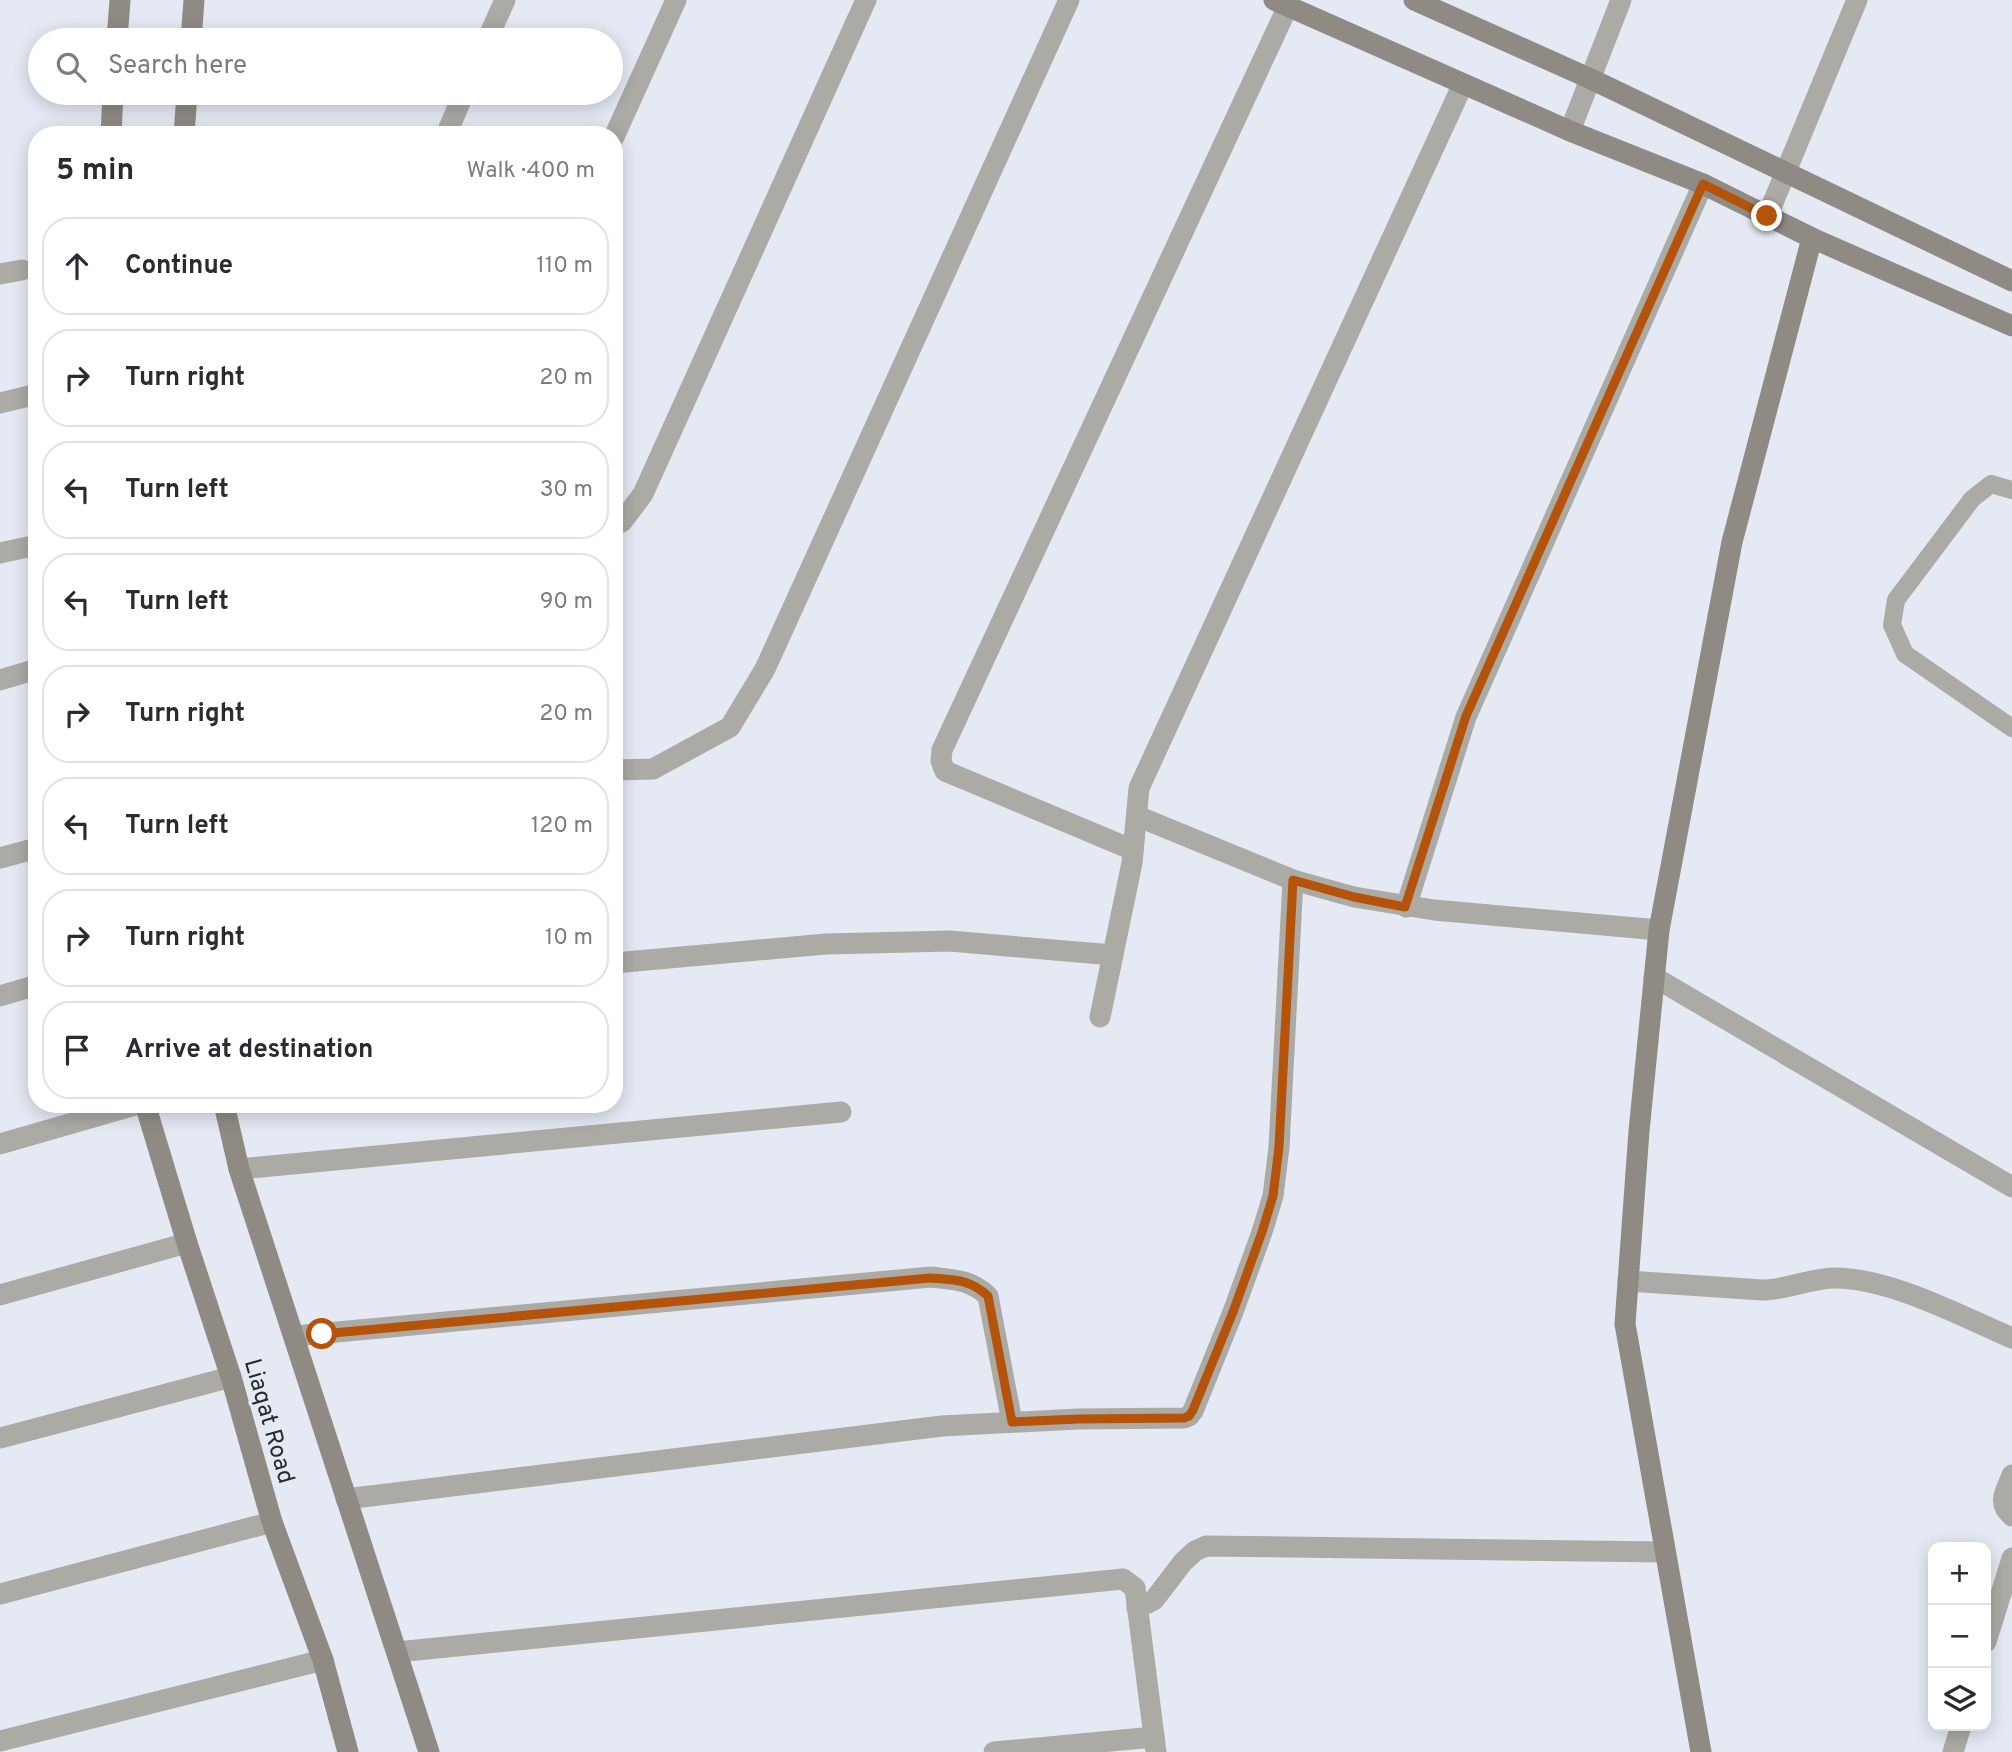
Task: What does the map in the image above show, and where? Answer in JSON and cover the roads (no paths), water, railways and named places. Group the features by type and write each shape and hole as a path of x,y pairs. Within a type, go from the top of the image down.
{"street":[{"path":"118,28 120,0"},
{"path":"192,28 194,0"},
{"path":"492,28 505,0"},
{"path":"619,126 676,0"},
{"path":"623,521 643,494 866,0"},
{"path":"623,770 653,769 730,727 765,669 1069,0"},
{"path":"1415,0 1591,79 2012,281"},
{"path":"1570,131 1621,0"},
{"path":"1767,216 1857,0"},
{"path":"1133,850 946,771 941,761 942,750 1281,3 1570,131 1703,184 1812,238 2012,326"},
{"path":"1100,1017 1133,850 1139,788 1463,84"},
{"path":"111,126 112,105"},
{"path":"185,126 186,105"},
{"path":"450,126 459,105"},
{"path":"1405,907 1466,716 1703,184"},
{"path":"1701,1752 1625,1324 1628,1281 1639,1131 1659,930 1732,542 1812,238"},
{"path":"0,274 22,270"},
{"path":"0,403 28,396"},
{"path":"0,553 28,547"},
{"path":"0,680 28,672"},
{"path":"1137,816 1293,880 1354,897 1405,907 1659,930"},
{"path":"0,858 28,850"},
{"path":"346,1499 942,1426 1189,1416 1233,1312 1273,1196 1279,1147 1293,880"},
{"path":"623,962 826,944 950,941 1113,955"},
{"path":"1654,976 2012,1187"},
{"path":"0,996 28,988"},
{"path":"239,1168 841,1112"},
{"path":"0,1144 108,1113"},
{"name":"Liaqat Road","path":"148,1113 272,1522 323,1660 348,1752"},
{"path":"226,1113 239,1168 429,1752"},
{"path":"0,1295 187,1243"},
{"path":"294,1336 930,1278 961,1280 976,1285 988,1296 1012,1422"},
{"path":"1628,1281 1779,1290 1811,1280 1863,1280 1901,1291 2012,1338"},
{"path":"0,1438 230,1377"},
{"path":"2012,1475 2002,1501 2005,1510 2012,1516"},
{"path":"0,1594 272,1522"},
{"path":"1137,1608 1154,1600 1183,1562 1195,1551 1206,1546 1665,1552"},
{"path":"1991,1626 2012,1558"},
{"path":"397,1653 1123,1579 1135,1587 1155,1745 994,1752"},
{"path":"0,1741 323,1660"},
{"path":"1954,1752 1960,1731"}],"lane":[{"path":"2012,490 1991,484 1972,499 1896,600 1892,625 1905,654 2012,728"}]}
